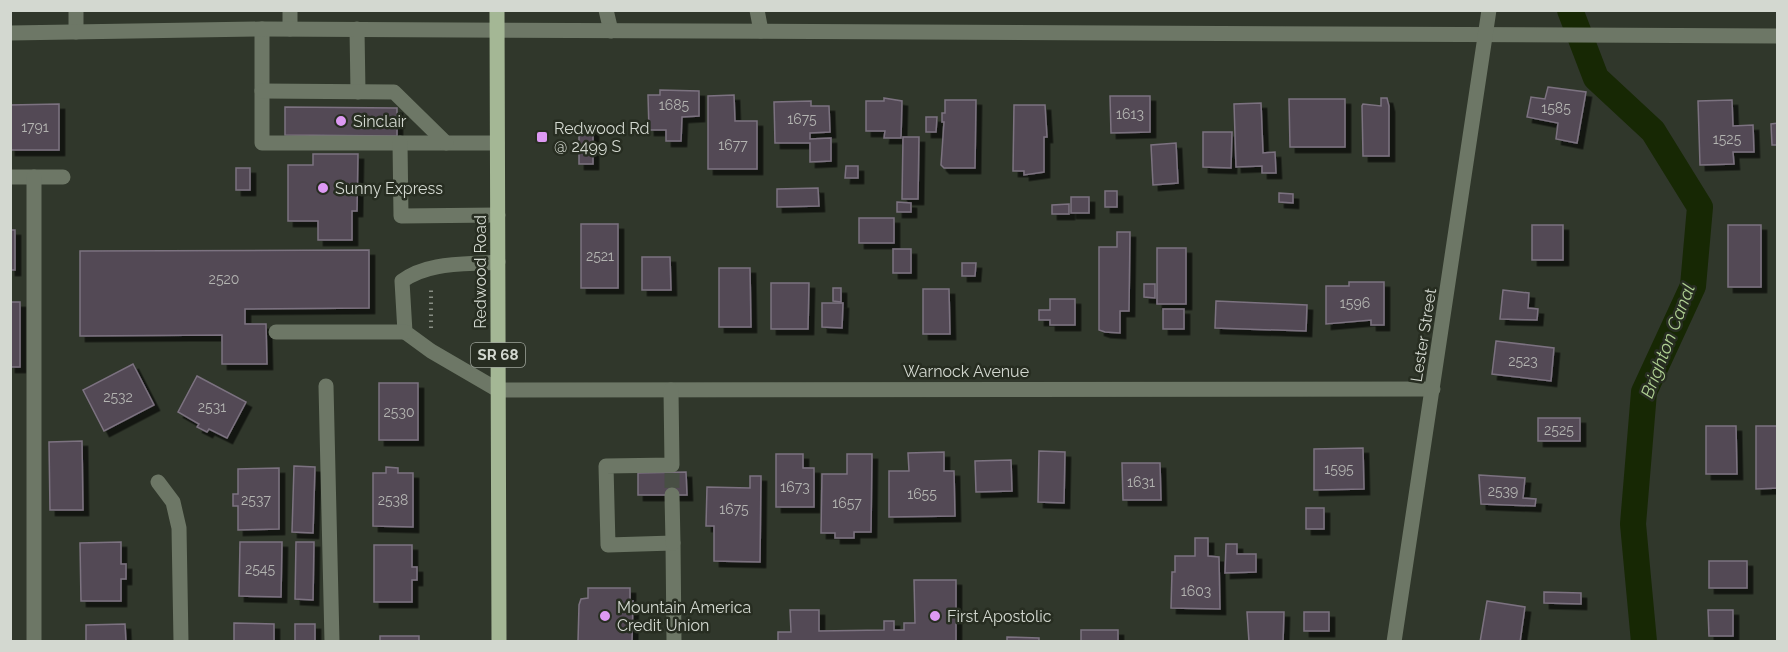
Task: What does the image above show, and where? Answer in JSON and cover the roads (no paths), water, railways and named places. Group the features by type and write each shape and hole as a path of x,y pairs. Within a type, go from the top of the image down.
{"main road":[{"name":"Redwood Road","path":"497,10 499,642"}],"street":[{"path":"76,10 76,32"},
{"path":"290,10 290,29"},
{"path":"606,10 611,31"},
{"path":"757,10 761,31"},
{"name":"Lester Street","path":"1394,642 1489,10"},
{"path":"262,29 262,143 497,143"},
{"path":"10,33 357,29 1778,36"},
{"path":"357,29 358,92"},
{"path":"262,91 394,92 446,143"},
{"path":"400,143 401,216 498,215"},
{"path":"10,177 63,177"},
{"path":"34,177 34,642"},
{"path":"405,332 402,281 414,273 431,267 498,262"},
{"path":"276,332 405,332 431,351 498,390"},
{"path":"326,386 332,642"},
{"name":"Warnock Avenue","path":"498,390 1433,388"},
{"path":"671,390 672,469 606,466 608,545 673,543"},
{"path":"158,482 173,502 179,528 181,642"},
{"path":"672,495 675,642"}],"waterway":[{"name":"Brighton Canal","path":"1570,10 1596,78 1653,131 1700,207 1693,286 1644,392 1633,524 1644,642"}],"tunnel":[{"path":"672,473 672,495"}],"place":[{"name":"Sinclair","path":"341,121"},
{"name":"Redwood Rd @ 2499 S","path":"542,137"},
{"name":"Sunny Express","path":"323,188"},
{"name":"Mountain America Credit Union","path":"605,616"},
{"name":"First Apostolic","path":"935,616"}]}
